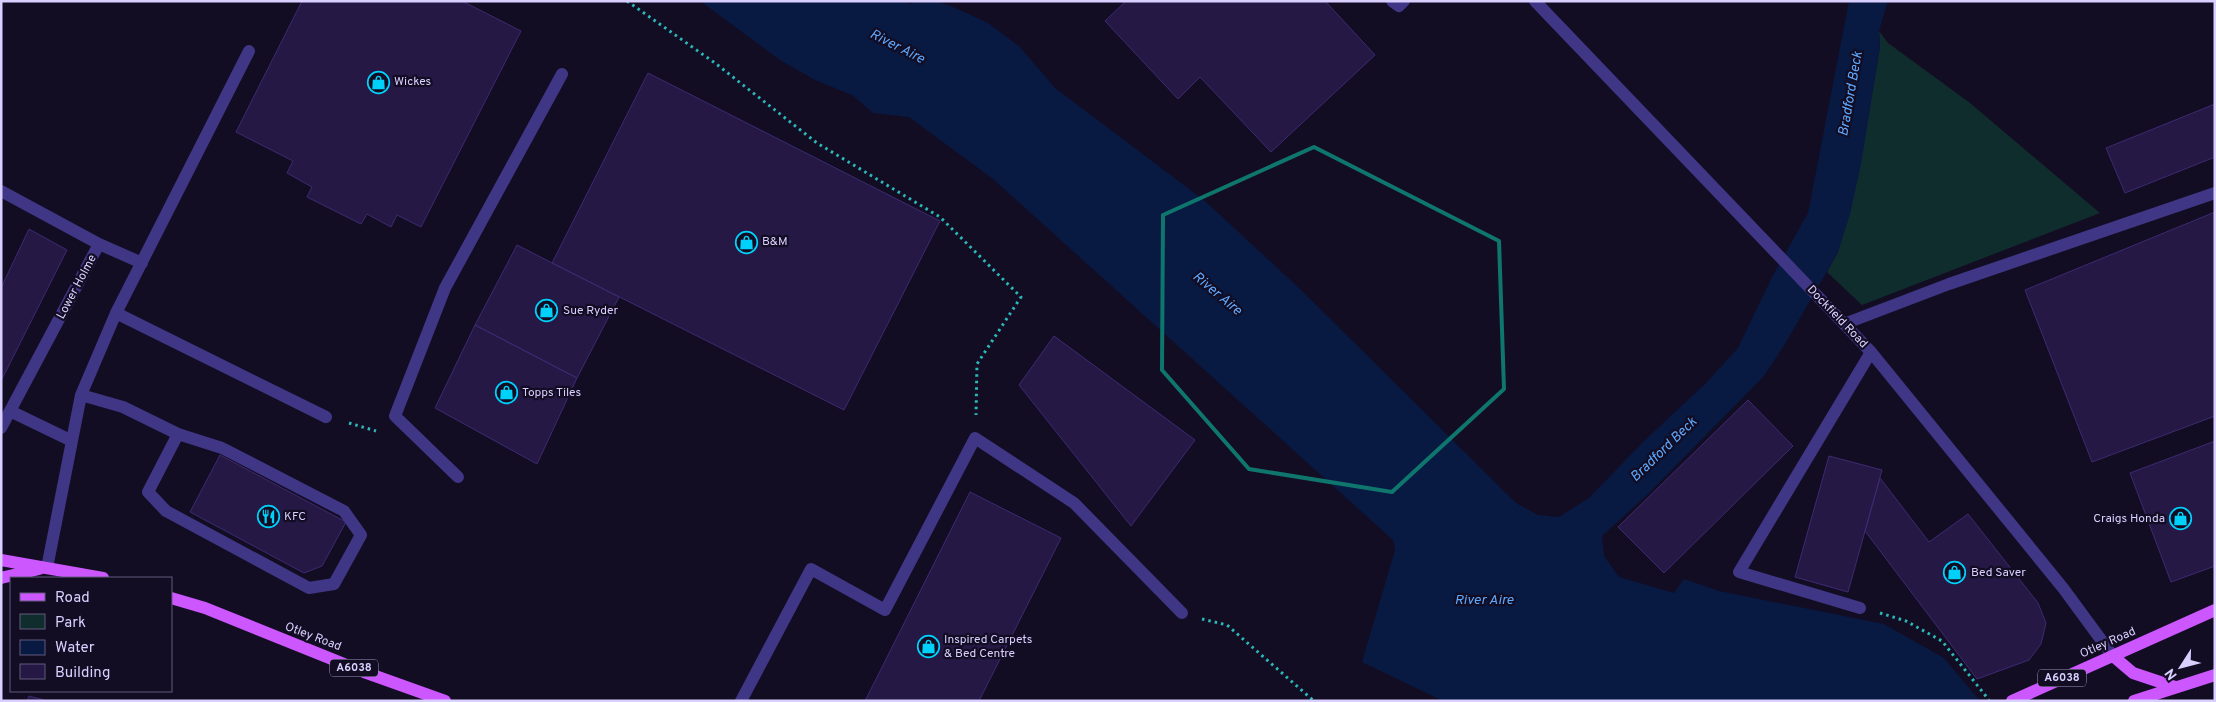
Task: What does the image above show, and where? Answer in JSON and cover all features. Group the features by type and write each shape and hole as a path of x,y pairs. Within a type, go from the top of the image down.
{"main road":[{"path":"1,560 97,577"},
{"path":"1,578 47,568"},
{"name":"Otley Road","path":"172,598 205,608 346,665 444,701"},
{"name":"Otley Road","path":"2012,701 2215,610"},
{"path":"2112,656 2133,673 2175,687"},
{"path":"2134,701 2215,676"}],"street":[{"path":"1392,1 1399,6 1404,1"},
{"name":"Dockfield Road","path":"1535,1 1871,352 2057,580 2112,656"},
{"path":"47,568 70,440 81,395 116,313 249,50"},
{"path":"458,477 395,416 445,288 562,74"},
{"path":"1844,324 1949,284 2215,193"},
{"name":"Lower Holme","path":"1,428 99,244 3,195"},
{"path":"99,244 142,262"},
{"path":"116,313 326,417"},
{"path":"1860,608 1740,572 1871,352"},
{"path":"81,395 123,406 178,434 222,448 344,511 361,535 334,584 309,588 166,512 148,492 178,434"},
{"path":"10,411 70,440"},
{"path":"741,701 811,569 885,610 976,438 1074,503 1182,613"}],"path":[{"path":"627,1 715,63 817,143 940,217 1021,297 977,364 976,438"},
{"path":"1860,608 1906,621 1942,641 1989,701"},
{"path":"1182,613 1227,625 1314,701"}],"highlighted area":[{"path":"1314,147 1499,241 1504,389 1392,492 1249,469 1162,370 1163,215"}],"green space":[{"path":"1879,31 1888,43 1970,103 2100,213 1862,305 1827,272 1838,252 1870,104 1880,47"}],"water":[{"name":"River Aire","path":"700,1 903,1 910,4 918,1 935,1 951,6 988,23 1020,47 1055,88 1205,201 1299,288 1516,503 1538,515 1559,517 1589,498 1644,441 1705,384 1738,348 1772,277 1808,213 1849,1 1888,1 1879,31 1880,47 1861,164 1850,214 1838,252 1785,344 1764,376 1648,494 1602,536 1604,556 1619,577 1674,593 1684,579 1719,591 1884,624 1944,658 1980,701 1443,701 1362,662 1395,550 1393,540 993,179 909,117 873,113 852,95 815,80 780,60"}],"building":[{"name":"Wickes","path":"302,1 462,1 521,31 421,227 397,215 391,227 367,214 361,224 307,197 312,187 287,173 293,161 236,132"},
{"path":"1126,1 1325,1 1375,55 1271,152 1200,77 1178,99 1105,21"},
{"name":"B&M","path":"648,73 940,221 844,410 552,263"},
{"path":"2215,104 2215,157 2125,193 2106,148"},
{"path":"2215,212 2215,416 2092,462 2025,290"},
{"path":"29,229 67,250 1,381 1,288"},
{"name":"Sue Ryder","path":"517,245 619,297 577,378 475,325"},
{"name":"Topps Tiles","path":"475,325 577,378 537,464 435,408"},
{"path":"1054,336 1195,440 1131,526 1019,385"},
{"path":"1748,400 1793,446 1664,573 1618,527"},
{"name":"Craigs Honda","path":"2215,441 2215,566 2171,582 2130,473"},
{"name":"KFC","path":"220,455 346,522 322,566 304,573 190,512"},
{"path":"1829,456 1882,470 1848,592 1795,577"},
{"name":"Bed Saver","path":"1880,478 1929,542 1968,514 2038,603 2046,623 2041,644 2029,660 1977,679 1865,531"},
{"path":"970,492 1061,538 979,701 865,701"},
{"path":"29,696 44,700 44,701 27,701"}],"place":[{"name":"Wickes","path":"378,82"},
{"name":"B&M","path":"746,242"},
{"name":"Sue Ryder","path":"547,311"},
{"name":"Topps Tiles","path":"506,393"},
{"name":"KFC","path":"268,517"},
{"name":"Craigs Honda","path":"2181,519"},
{"name":"Bed Saver","path":"1955,573"},
{"name":"Inspired Carpets & Bed Centre","path":"928,647"}],"water label":[{"name":"Bradford Beck","path":"1851,94"},
{"name":"Bradford Beck","path":"1664,450"}]}
